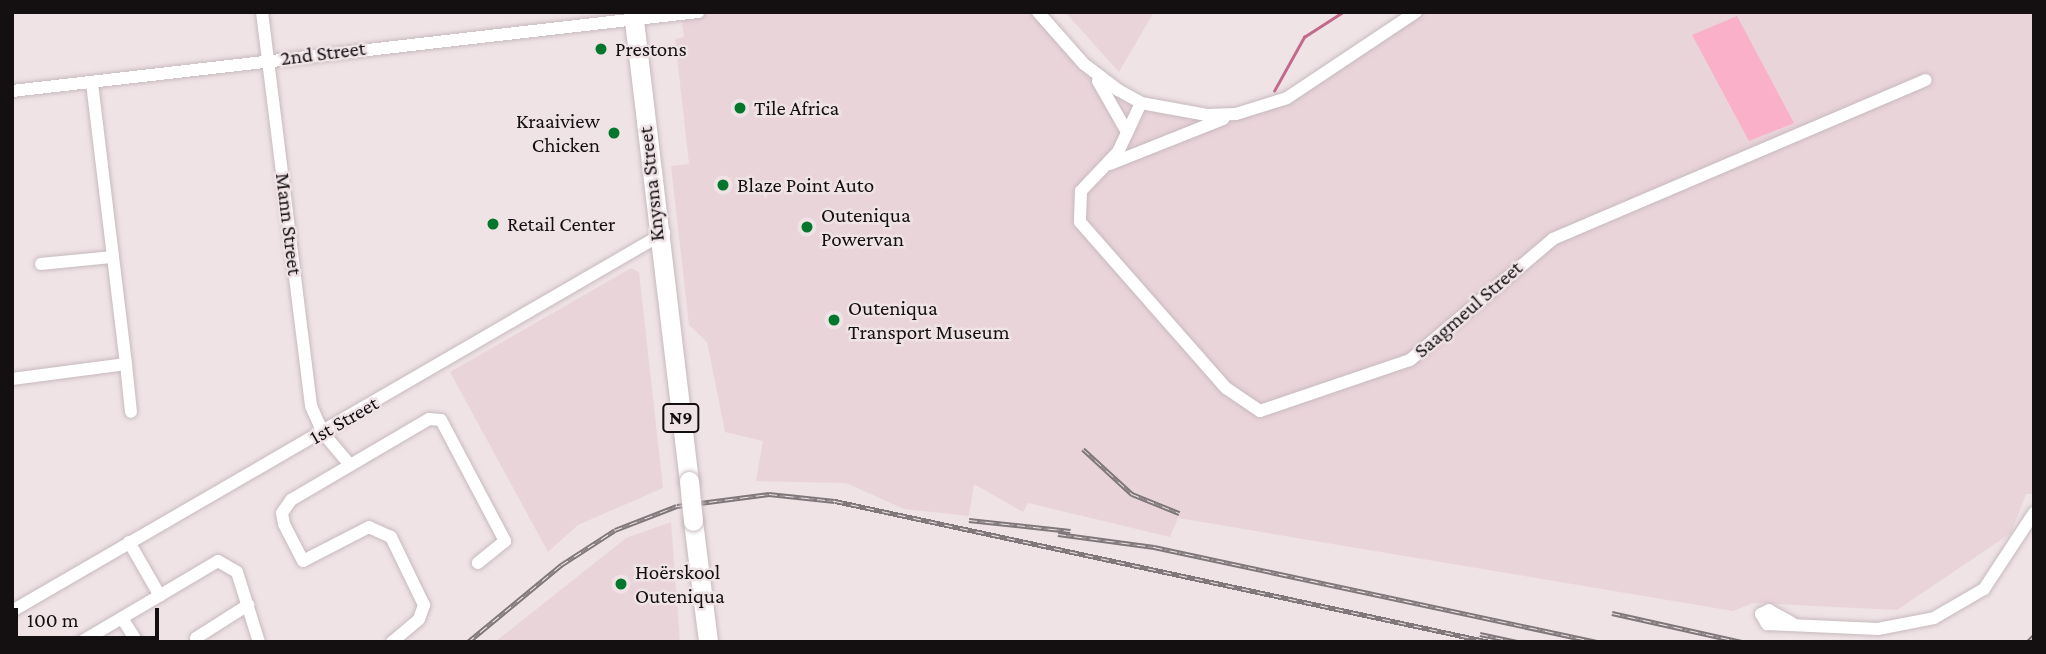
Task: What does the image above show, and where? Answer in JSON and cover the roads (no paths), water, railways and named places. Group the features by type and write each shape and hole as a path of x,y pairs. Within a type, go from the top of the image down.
{"highway":[{"name":"Knysna Street","path":"639,16 674,356 708,642"}],"street":[{"name":"Mann Street","path":"262,12 311,406 323,433 350,465"},
{"name":"2nd Street","path":"12,91 639,16 698,12"},
{"path":"1038,12 1116,104 1127,132"},
{"path":"1106,166 1236,114 1287,98 1416,12"},
{"path":"1084,64 1141,103 1186,114 1236,114"},
{"name":"Saagmeul Street","path":"1141,103 1106,166 1078,198 1086,232 1139,284 1238,401 1260,411 1410,360 1553,239 1925,80"},
{"path":"92,82 131,412"},
{"name":"1st Street","path":"14,608 323,433 662,233"},
{"path":"41,264 113,257"},
{"path":"12,379 126,364"},
{"path":"392,642 419,618 424,605 386,531 369,527 303,561 284,524 282,513 291,500 429,419 446,424 505,541 478,563"},
{"path":"1792,623 1892,629 1934,618 1984,589 2034,513"},
{"path":"130,542 160,596"},
{"path":"81,642 223,561 237,572 259,642"},
{"path":"196,638 248,605"},
{"path":"122,618 137,642"}],"waterway":[{"path":"1274,91 1304,37 1343,12"}],"railway":[{"path":"1083,449 1132,494 1179,513"},
{"path":"468,642 561,565 615,530 677,506 769,494 835,501 1490,642"},
{"path":"969,520 1070,531"},
{"path":"1058,534 1154,547 1596,642"},
{"path":"1612,613 1742,642"},
{"path":"1480,634 1517,642"},
{"path":"2028,642 2034,636"}],"place":[{"name":"Prestons","path":"601,49"},
{"name":"Tile Africa","path":"740,108"},
{"name":"Kraaiview Chicken","path":"614,133"},
{"name":"Blaze Point Auto","path":"723,185"},
{"name":"Retail Center","path":"493,224"},
{"name":"Outeniqua Powervan","path":"807,227"},
{"name":"Outeniqua Transport Museum","path":"834,320"},
{"name":"Hoërskool Outeniqua","path":"621,584"}]}
